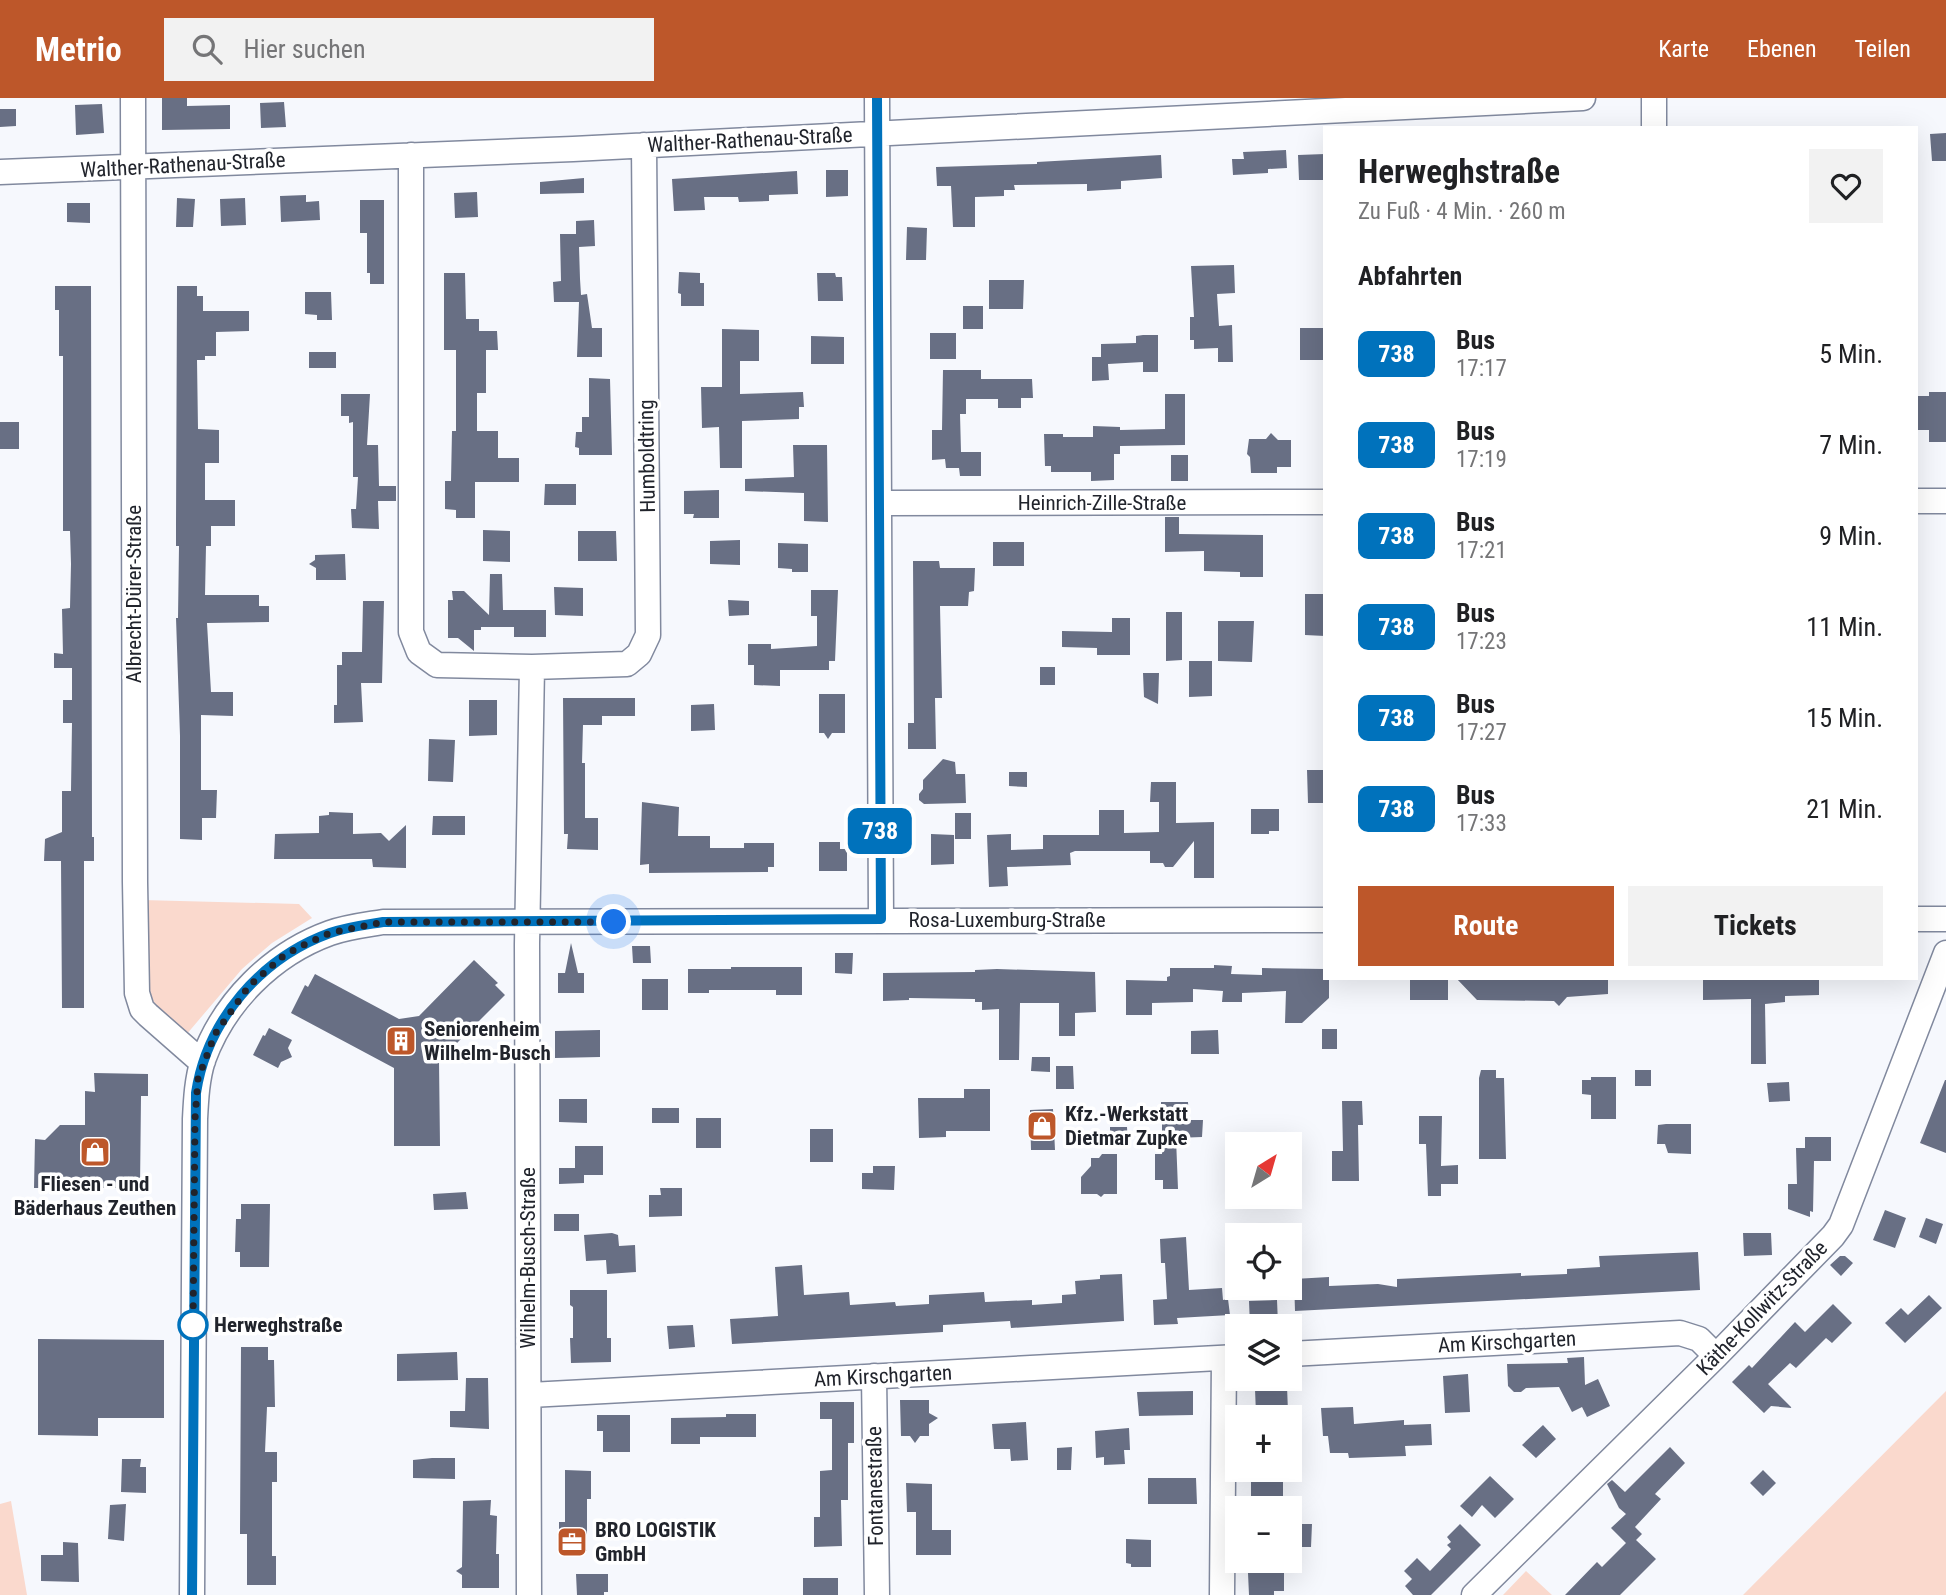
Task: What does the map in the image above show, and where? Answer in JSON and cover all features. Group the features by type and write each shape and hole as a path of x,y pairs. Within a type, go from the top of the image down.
{"street":[{"name":"Albrecht-Dürer-Straße","path":"133,98 137,993 142,1009 153,1021 203,1061"},
{"path":"877,98 881,919"},
{"name":"Walther-Rathenau-Straße","path":"0,172 877,133 1144,108 1583,98"},
{"path":"1654,98 1654,126"},
{"name":"Humboldtring","path":"411,155 411,632 419,652 437,665 532,667 627,664 639,654 648,635 644,145"},
{"path":"1918,500 1946,500"},
{"name":"Heinrich-Zille-Straße","path":"880,503 1323,502"},
{"path":"528,922 532,667"},
{"path":"1918,919 1946,919"},
{"name":"Rosa-Luxemburg-Straße","path":"203,1061 215,1034 249,986 282,957 345,929 383,922 1323,920"},
{"name":"Wilhelm-Busch-Straße","path":"528,922 529,1595"},
{"name":"Käthe-Kollwitz-Straße","path":"1474,1595 1716,1356 1841,1225 1946,953"},
{"path":"192,1595 195,1119 196,1093 203,1061"},
{"name":"Am Kirschgarten","path":"1302,1353 1680,1333 1699,1339 1716,1356"},
{"name":"Am Kirschgarten","path":"530,1395 1225,1357"},
{"name":"Fontanestraße","path":"874,1376 877,1595"},
{"path":"1223,1595 1230,1391"}],"shaded area":[{"path":"142,900 299,904 312,918 272,943 242,969 186,1035 163,1014 148,990 142,937"},
{"path":"1946,1391 1946,1595 1743,1595"},
{"path":"11,1501 27,1595 0,1595 0,1504"},
{"path":"1526,1571 1552,1595 1503,1595"}],"building":[{"path":"162,98 187,98 187,106 230,105 230,129 162,130"},
{"path":"284,102 286,127 261,128 260,103"},
{"path":"102,104 104,133 76,135 75,105"},
{"path":"0,109 16,109 16,126 0,127"},
{"path":"1946,133 1946,161 1932,161 1930,134"},
{"path":"1286,150 1287,168 1268,169 1268,173 1233,175 1232,159 1244,159 1243,152"},
{"path":"1323,154 1323,180 1299,180 1298,155"},
{"path":"1161,155 1162,178 1121,181 1121,189 1087,191 1087,184 1014,185 1015,190 1004,190 1004,196 975,197 975,227 953,227 951,186 937,186 936,167 1037,164"},
{"path":"826,170 848,170 848,196 826,197"},
{"path":"797,171 798,194 769,195 769,201 739,202 738,197 704,197 705,210 674,211 672,179"},
{"path":"584,178 584,193 540,194 540,182"},
{"path":"477,192 478,217 455,218 454,193"},
{"path":"306,195 306,202 319,201 320,220 281,222 280,196"},
{"path":"177,198 195,199 193,227 176,227"},
{"path":"245,198 246,225 221,226 220,199"},
{"path":"360,200 384,200 384,284 370,284 370,273 367,273 367,233 360,233"},
{"path":"67,203 90,203 90,223 67,222"},
{"path":"594,220 595,246 579,247 580,279 581,295 587,294 592,328 602,328 602,357 577,357 579,302 554,302 553,282 561,281 560,234 576,234 576,221"},
{"path":"907,227 927,228 926,260 906,260"},
{"path":"1234,265 1235,293 1217,294 1219,326 1232,325 1233,362 1218,362 1218,348 1194,349 1194,340 1190,340 1190,317 1194,317 1191,266"},
{"path":"679,272 700,273 700,283 704,283 704,306 681,306 681,294 678,293"},
{"path":"444,273 465,273 466,319 479,319 479,331 497,331 498,350 486,350 486,393 477,393 477,431 498,431 498,458 519,458 519,482 475,482 475,518 456,518 456,510 445,509 445,481 451,481 452,431 456,431 456,350 444,350"},
{"path":"817,273 835,273 836,277 842,277 843,301 818,301"},
{"path":"989,280 1024,280 1023,309 989,309"},
{"path":"55,286 91,286 94,861 84,861 84,1008 62,1008 61,861 44,861 45,839 62,832 62,791 71,791 72,723 63,723 63,700 72,700 72,668 54,668 54,653 63,654 62,609 70,608 71,564 70,531 63,531 63,356 59,356 59,310 55,310"},
{"path":"177,286 197,286 197,296 203,296 203,311 249,311 249,331 216,332 216,356 205,356 205,360 197,360 198,429 219,430 219,463 205,463 205,500 235,500 235,526 211,526 211,546 206,546 205,595 259,595 259,606 269,606 269,622 207,623 211,692 233,692 233,716 201,715 201,790 217,790 216,818 202,818 202,840 180,839 176,618 179,546 176,546"},
{"path":"305,292 331,292 332,320 317,320 317,315 305,314"},
{"path":"963,306 983,306 983,329 963,329"},
{"path":"1300,328 1323,328 1323,360 1300,360"},
{"path":"722,329 759,330 759,361 740,361 740,394 803,392 804,407 799,407 799,419 742,421 742,468 720,468 719,427 702,428 701,387 722,387"},
{"path":"930,333 956,333 956,359 930,359"},
{"path":"1158,335 1158,372 1143,372 1143,362 1108,364 1109,380 1092,381 1092,357 1101,357 1101,344 1136,343 1136,336"},
{"path":"811,336 844,337 844,364 811,364"},
{"path":"309,352 336,352 336,368 309,368"},
{"path":"943,370 981,370 981,379 1032,379 1033,398 1021,398 1021,408 998,408 998,399 966,399 966,414 960,414 961,452 981,452 981,476 960,476 959,468 946,468 945,459 932,460 932,430 942,430"},
{"path":"589,378 610,379 612,455 579,455 579,448 575,447 576,432 582,432 582,417 589,417"},
{"path":"1929,392 1946,392 1946,442 1929,442 1929,430 1918,430 1918,396 1929,396"},
{"path":"341,394 370,394 367,445 378,445 379,486 396,486 396,501 378,501 379,529 352,528 351,509 356,509 358,477 353,477 353,422 349,423 349,416 341,416"},
{"path":"1165,394 1185,394 1185,445 1120,446 1120,454 1114,454 1114,480 1091,481 1091,472 1051,472 1051,466 1045,466 1044,434 1093,437 1093,426 1120,427 1120,430 1165,429"},
{"path":"0,422 19,422 19,449 0,449"},
{"path":"1271,433 1278,440 1291,440 1291,467 1277,467 1277,473 1251,473 1250,457 1247,454 1249,439 1266,439"},
{"path":"793,445 827,445 828,522 804,521 804,493 745,491 745,479 794,477"},
{"path":"1171,455 1188,455 1188,481 1171,481"},
{"path":"545,484 576,484 576,505 544,505"},
{"path":"719,490 719,518 693,518 694,514 684,514 684,491"},
{"path":"1165,517 1179,517 1179,534 1263,535 1263,577 1240,577 1240,572 1204,571 1204,551 1165,552"},
{"path":"483,530 510,531 510,562 483,561"},
{"path":"578,531 616,531 617,561 578,561"},
{"path":"740,540 740,565 710,564 710,541"},
{"path":"993,542 1024,542 1024,566 993,566"},
{"path":"778,543 808,544 808,572 792,572 792,569 778,568"},
{"path":"345,554 346,580 316,580 316,568 309,564 315,560 315,555"},
{"path":"913,561 939,561 940,568 975,568 974,591 969,592 968,606 940,606 942,698 935,698 936,749 908,749 908,723 914,723"},
{"path":"490,574 502,574 503,610 546,610 546,637 514,637 514,627 481,627 481,630 474,630 474,651 458,638 448,638 448,600 453,600 452,591 464,591 489,615"},
{"path":"554,587 583,588 583,616 555,615"},
{"path":"811,590 838,590 835,661 829,661 829,670 780,670 780,686 754,685 754,665 748,665 748,644 771,644 771,649 817,646 817,616 811,616"},
{"path":"1305,594 1323,594 1323,636 1305,635"},
{"path":"728,600 749,601 749,615 729,616"},
{"path":"363,601 384,601 382,683 361,683 363,722 334,723 337,665 342,665 342,652 362,652"},
{"path":"1166,612 1182,612 1182,660 1166,661"},
{"path":"1112,618 1130,618 1130,655 1097,655 1097,648 1062,647 1062,631 1112,632"},
{"path":"1218,621 1254,621 1252,662 1218,661"},
{"path":"1189,661 1212,661 1212,696 1189,697"},
{"path":"1040,667 1055,667 1055,685 1040,685"},
{"path":"1143,673 1159,673 1158,704 1144,697"},
{"path":"819,694 845,694 845,733 832,733 828,739 824,733 819,733"},
{"path":"563,698 635,698 635,716 602,716 602,725 583,725 585,818 598,818 598,850 567,849 568,834 564,834"},
{"path":"469,700 497,700 497,735 469,736"},
{"path":"714,704 715,730 691,731 691,705"},
{"path":"429,739 455,740 453,782 428,781"},
{"path":"943,759 955,762 956,774 965,774 966,803 924,804 919,800 923,780"},
{"path":"1307,770 1323,770 1323,803 1308,803"},
{"path":"1009,772 1027,772 1027,787 1009,786"},
{"path":"1151,782 1176,782 1176,823 1214,822 1214,878 1194,878 1194,841 1173,867 1165,867 1163,863 1150,863 1150,851 1075,851 1070,853 1071,865 1007,867 1008,886 989,887 987,835 1011,834 1011,850 1043,849 1043,835 1099,835 1099,810 1124,810 1124,833 1159,832 1159,802 1150,802"},
{"path":"642,802 679,807 678,836 710,836 710,848 744,848 744,843 774,843 774,867 768,867 768,872 649,873 649,864 640,865"},
{"path":"1251,809 1279,809 1279,831 1251,834"},
{"path":"329,812 353,813 353,834 381,833 389,841 406,825 406,868 373,867 372,859 274,859 275,834 319,833 319,816 329,815"},
{"path":"955,813 971,813 971,839 955,839"},
{"path":"433,816 465,816 465,835 432,835"},
{"path":"931,834 954,835 954,864 931,865"},
{"path":"819,842 840,842 840,849 847,849 847,871 819,871"},
{"path":"571,943 578,973 584,973 584,993 558,993 558,973 565,973"},
{"path":"632,946 650,946 651,963 633,963"},
{"path":"835,953 853,953 852,974 835,973"},
{"name":"Seniorenheim Wilhelm-Busch","path":"474,960 498,983 495,985 505,995 439,1061 440,1146 394,1146 394,1068 291,1013 305,985 308,987 315,974 399,1019 419,1016"},
{"path":"1214,965 1232,966 1231,974 1262,975 1262,968 1323,969 1323,980 1329,980 1329,998 1302,1023 1285,1023 1286,991 1242,993 1242,1002 1222,1002 1223,991 1193,989 1193,1002 1152,1003 1152,1015 1126,1015 1126,980 1167,981 1170,968 1214,968"},
{"path":"802,967 802,995 776,995 776,990 709,990 709,993 688,993 688,969"},
{"path":"997,969 1095,972 1096,1012 1075,1013 1075,1036 1059,1036 1059,1003 1020,1003 1019,1060 999,1060 999,1009 982,1010 982,1002 975,1002 975,999 909,998 883,1001 883,973 975,972"},
{"path":"642,979 668,979 668,1010 642,1010"},
{"path":"1410,980 1448,980 1448,1000 1410,1000"},
{"path":"1458,980 1608,980 1608,994 1567,997 1559,1006 1554,1001 1477,1000"},
{"path":"1703,980 1819,980 1819,995 1785,996 1785,1002 1765,1004 1766,1064 1751,1064 1751,999 1703,1000"},
{"path":"269,1028 292,1040 288,1048 292,1057 281,1062 278,1068 253,1055"},
{"path":"1322,1029 1337,1029 1337,1049 1322,1049"},
{"path":"600,1030 600,1057 555,1058 555,1031"},
{"path":"1218,1030 1219,1054 1191,1054 1191,1031"},
{"path":"1032,1057 1050,1057 1050,1072 1031,1071"},
{"path":"1056,1066 1073,1066 1074,1089 1056,1089"},
{"path":"1481,1070 1496,1070 1496,1078 1504,1078 1506,1159 1479,1159"},
{"path":"1635,1070 1651,1070 1651,1086 1635,1086"},
{"path":"94,1073 148,1074 148,1096 141,1096 140,1188 34,1188 35,1139 45,1140 60,1125 85,1125 85,1091 95,1092"},
{"path":"1591,1077 1616,1077 1616,1119 1591,1119 1591,1095 1582,1094 1582,1080 1591,1080"},
{"path":"1946,1080 1946,1153 1920,1143"},
{"path":"1789,1082 1790,1101 1769,1102 1767,1083"},
{"path":"964,1089 990,1089 990,1131 946,1131 946,1137 919,1138 918,1098 964,1098"},
{"path":"559,1099 587,1099 587,1123 559,1122"},
{"path":"1342,1101 1362,1101 1363,1125 1358,1125 1359,1181 1332,1181 1332,1151 1343,1151"},
{"path":"1161,1102 1188,1102 1189,1120 1203,1120 1202,1137 1176,1138 1178,1189 1163,1189 1163,1180 1155,1180 1155,1154 1162,1154 1162,1123 1154,1123 1154,1108 1161,1108"},
{"path":"652,1108 679,1108 679,1123 652,1123"},
{"name":"Kfz.-Werkstatt Dietmar Zupke","path":"1053,1109 1055,1150 1031,1150 1030,1110"},
{"path":"1419,1116 1442,1116 1441,1166 1458,1165 1458,1184 1441,1184 1441,1196 1428,1196 1426,1144 1419,1144"},
{"path":"696,1118 721,1118 721,1148 696,1148"},
{"path":"1691,1124 1691,1154 1668,1153 1665,1144 1657,1144 1658,1125"},
{"path":"1110,1127 1127,1127 1128,1145 1110,1146"},
{"path":"810,1129 833,1129 833,1162 810,1162"},
{"path":"1805,1137 1831,1137 1831,1161 1814,1161 1813,1212 1810,1211 1810,1217 1788,1209 1788,1184 1797,1184 1796,1148 1805,1148"},
{"path":"575,1146 603,1146 603,1175 584,1175 584,1183 559,1184 559,1168 575,1168"},
{"path":"1102,1154 1117,1154 1117,1194 1104,1194 1101,1197 1097,1194 1081,1194 1081,1177 1091,1166 1091,1158 1099,1158"},
{"path":"873,1166 895,1166 894,1190 862,1189 862,1173 873,1173"},
{"path":"660,1188 682,1188 682,1216 649,1217 649,1195 661,1195"},
{"path":"466,1192 468,1209 434,1210 433,1194"},
{"path":"241,1204 270,1204 269,1267 240,1267 240,1252 235,1252 236,1219 241,1219"},
{"path":"1885,1210 1906,1218 1895,1248 1873,1240"},
{"path":"554,1214 579,1214 579,1231 554,1231"},
{"path":"1926,1218 1943,1224 1936,1244 1919,1237"},
{"path":"1743,1233 1771,1233 1772,1255 1744,1256"},
{"path":"584,1235 618,1235 619,1246 635,1245 636,1272 607,1274 606,1260 586,1261"},
{"path":"1186,1237 1189,1290 1222,1288 1223,1300 1228,1300 1230,1314 1177,1318 1178,1324 1154,1325 1153,1300 1167,1299 1165,1263 1161,1263 1160,1239"},
{"path":"1698,1252 1700,1290 1295,1311 1295,1300 1302,1300 1302,1279 1329,1277 1329,1286 1378,1284 1397,1287 1397,1279 1521,1273 1521,1276 1567,1274 1567,1269 1600,1267 1599,1256"},
{"path":"1840,1256 1845,1256 1853,1263 1841,1276 1830,1265"},
{"path":"802,1265 804,1295 849,1292 850,1305 895,1302 896,1306 929,1304 929,1295 984,1292 985,1302 1032,1300 1032,1305 1062,1303 1062,1295 1076,1294 1075,1281 1100,1279 1100,1275 1122,1274 1124,1321 1011,1328 1010,1321 943,1325 943,1332 732,1344 730,1319 778,1316 775,1267"},
{"path":"570,1290 607,1290 607,1338 611,1338 611,1362 571,1363 573,1307 570,1305"},
{"path":"1929,1295 1942,1308 1905,1343 1885,1323 1901,1308 1908,1315"},
{"path":"1277,1300 1278,1314 1250,1314 1249,1301"},
{"path":"1833,1304 1852,1323 1832,1343 1826,1338 1796,1368 1790,1363 1768,1384 1792,1408 1771,1406 1764,1413 1732,1382 1749,1365 1752,1368 1795,1322 1805,1332"},
{"path":"693,1325 695,1347 669,1349 667,1326"},
{"path":"38,1339 164,1340 164,1418 98,1418 98,1436 38,1435"},
{"path":"241,1347 268,1347 268,1360 274,1360 275,1407 267,1407 265,1452 277,1452 277,1482 272,1482 272,1556 276,1556 276,1585 247,1585 247,1534 240,1534"},
{"path":"457,1352 458,1380 397,1381 397,1354"},
{"path":"1584,1357 1585,1385 1598,1379 1610,1406 1587,1417 1582,1407 1572,1412 1559,1387 1526,1388 1521,1392 1514,1392 1508,1386 1507,1364 1568,1363 1567,1358"},
{"path":"1468,1374 1470,1412 1445,1413 1443,1376"},
{"path":"466,1378 488,1378 489,1429 450,1427 450,1411 465,1411"},
{"path":"1193,1391 1193,1415 1139,1416 1137,1392"},
{"path":"1255,1391 1287,1391 1288,1405 1256,1405"},
{"path":"900,1400 929,1400 929,1413 938,1418 929,1424 929,1436 920,1436 915,1443 910,1436 901,1436"},
{"path":"820,1402 854,1402 854,1443 848,1443 848,1500 841,1500 842,1546 814,1547 814,1517 820,1517 820,1471 832,1470 832,1419 820,1419"},
{"path":"1353,1407 1354,1424 1404,1420 1404,1425 1431,1424 1432,1445 1405,1446 1406,1456 1349,1458 1348,1453 1330,1453 1328,1436 1323,1436 1321,1408"},
{"path":"726,1414 756,1414 756,1437 700,1437 700,1444 671,1444 671,1418 726,1417"},
{"path":"597,1415 630,1415 630,1452 603,1452 603,1431 597,1431"},
{"path":"1026,1422 1028,1460 1011,1461 1010,1449 994,1449 992,1424"},
{"path":"1543,1425 1556,1439 1536,1458 1522,1445"},
{"path":"1129,1428 1130,1450 1124,1450 1125,1464 1104,1465 1104,1457 1096,1458 1095,1431"},
{"path":"1072,1447 1071,1470 1057,1470 1057,1448"},
{"path":"1670,1447 1685,1463 1655,1494 1661,1499 1635,1527 1642,1534 1636,1540 1656,1559 1620,1595 1565,1595 1597,1562 1602,1567 1626,1543 1611,1528 1626,1514 1619,1508 1607,1484 1612,1480 1625,1492"},
{"path":"455,1458 455,1479 413,1478 413,1460"},
{"path":"122,1459 141,1459 140,1467 146,1467 146,1493 121,1492"},
{"path":"565,1470 591,1471 591,1499 587,1499 587,1551 559,1551 559,1522 565,1522"},
{"path":"1763,1470 1776,1483 1763,1496 1750,1483"},
{"path":"1490,1476 1514,1499 1495,1518 1482,1505 1472,1517 1460,1506"},
{"path":"1148,1478 1196,1478 1197,1504 1148,1504"},
{"path":"1251,1482 1283,1482 1283,1496 1251,1496"},
{"path":"906,1483 932,1484 932,1530 951,1530 951,1555 916,1555 916,1512 907,1512"},
{"path":"491,1500 490,1515 497,1516 499,1588 462,1588 462,1575 456,1571 462,1567 463,1501"},
{"path":"126,1504 124,1541 108,1539 110,1505"},
{"path":"1302,1524 1312,1524 1311,1547 1302,1547"},
{"path":"1460,1524 1481,1545 1431,1595 1413,1595 1405,1586 1412,1579 1404,1571 1417,1558 1430,1571 1451,1549 1447,1545 1451,1542 1447,1537"},
{"path":"1126,1539 1151,1540 1151,1567 1131,1567 1131,1564 1126,1563"},
{"path":"63,1542 78,1543 79,1582 41,1581 41,1555 63,1555"},
{"path":"1248,1573 1284,1573 1284,1591 1274,1591 1274,1595 1249,1595"},
{"path":"576,1574 608,1574 608,1592 604,1592 604,1595 577,1595"},
{"path":"803,1578 838,1578 838,1595 803,1595"}],"bus line":[{"name":"738","path":"192,1595 196,1093 203,1061 215,1034 249,986 282,957 299,947 330,933 383,922 881,919 877,98"}],"place":[{"name":"Seniorenheim Wilhelm-Busch","path":"401,1041"},
{"name":"Kfz.-Werkstatt Dietmar Zupke","path":"1042,1126"},
{"name":"Fliesen - und Bäderhaus Zeuthen","path":"95,1152"},
{"name":"Herweghstraße","path":"193,1325"},
{"name":"BRO LOGISTIK GmbH","path":"572,1542"}],"route":[{"path":"193,1325 193,1328 195,1119 198,1079 215,1034 249,986 282,957 299,947 330,933 383,922 614,922"}]}
